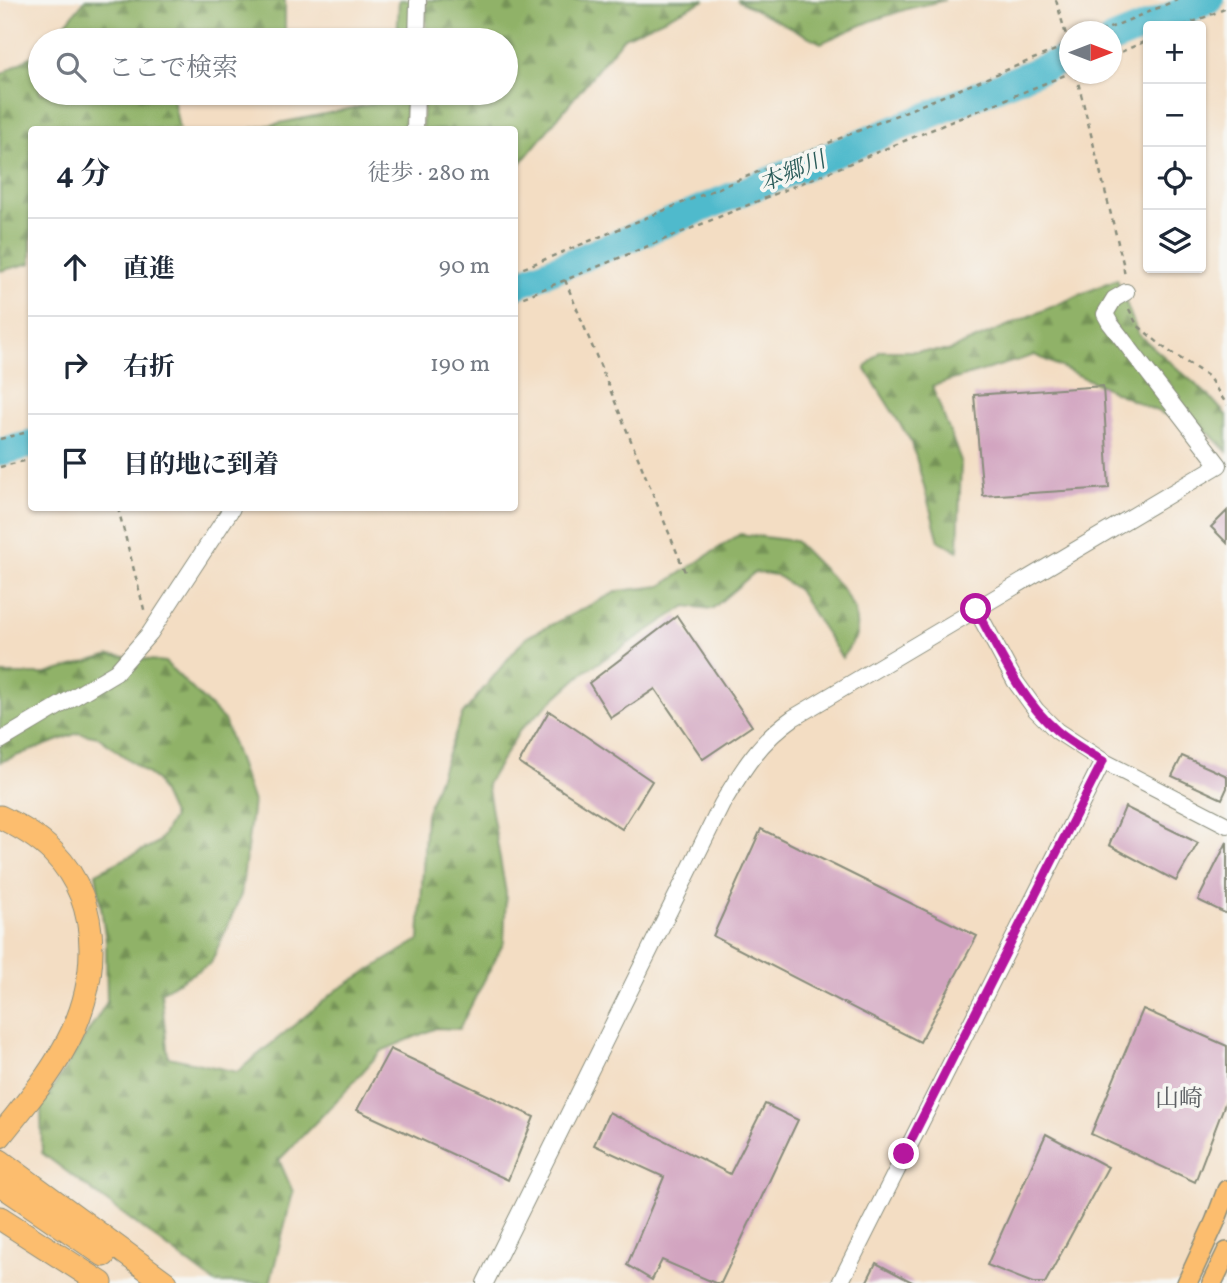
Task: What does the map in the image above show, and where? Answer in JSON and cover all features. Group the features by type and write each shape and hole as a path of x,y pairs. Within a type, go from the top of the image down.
{"highway":[{"path":"0,817 16,825 54,853 69,873 81,894 92,942 87,994 65,1048 48,1076 0,1136"},
{"path":"0,832 21,844 53,875 72,916 77,941 77,966 64,1017 52,1041 0,1112"},
{"path":"0,1161 166,1283"},
{"path":"0,1184 148,1283"},
{"path":"0,1218 101,1283"}],"main road":[{"path":"1187,1283 1227,1190"},
{"path":"1212,1283 1227,1252"}],"street":[{"path":"417,28 418,0"},
{"path":"415,126 416,105"},
{"path":"485,1283 722,804 762,744 793,718 1219,465 1105,314 1114,299 1126,292"},
{"path":"0,741 116,672 150,634 230,511"},
{"path":"976,609 1015,681 1036,710 1057,731 1103,761 1227,825"},
{"path":"840,1283 1103,761"}],"path":[{"path":"1056,0 1062,21"},
{"path":"1122,23 1177,0"},
{"path":"1195,21 1227,8"},
{"path":"1122,51 1143,42"},
{"path":"518,270 1059,50"},
{"path":"518,298 1059,77"},
{"path":"1078,84 1123,263 1128,307 1137,325 1167,350 1208,376 1227,405"},
{"path":"565,280 685,572"},
{"path":"0,439 28,432"},
{"path":"0,467 28,460"},
{"path":"119,511 150,634"}],"green space":[{"path":"85,0 285,0 285,28 62,28"},
{"path":"399,0 412,0 411,28 398,28"},
{"path":"427,0 705,0 624,37 518,166 518,126 422,126 423,105 518,105 518,28 426,28"},
{"path":"737,0 945,0 871,21 821,43"},
{"path":"28,58 28,105 174,105 178,126 28,126 28,264 0,271 0,75"},
{"path":"368,105 406,105 404,126 266,126"},
{"path":"1117,279 1138,334 1210,397 1227,416 1227,452 1209,433 1035,355 932,386 961,461 958,551 939,541 912,443 865,368 880,351 948,351"},
{"path":"740,534 795,541 841,587 855,610 857,635 842,658 798,590 776,575 755,572 712,609 686,606 583,673 520,730 487,784 506,893 504,942 459,1029 436,1028 381,1051 279,1160 293,1192 270,1283 215,1283 42,1153 41,1107 107,1002 106,941 96,873 159,842 173,817 156,780 98,737 78,733 0,762 0,674 46,674 110,655 165,662 224,720 253,802 241,895 211,963 161,992 168,1057 237,1072 337,990 419,940 426,814 462,715 525,638 618,591 661,586"}],"building":[{"path":"1103,386 1109,488 983,496 974,395"},
{"path":"1227,511 1227,543 1211,527"},
{"path":"677,616 752,726 703,759 655,689 611,718 589,683"},
{"path":"549,711 652,781 622,829 519,763"},
{"path":"1182,756 1227,776 1227,788 1222,799 1172,776"},
{"path":"1125,807 1198,843 1176,881 1109,845"},
{"path":"761,829 977,936 920,1042 713,936"},
{"path":"1227,842 1227,914 1198,900"},
{"path":"1143,1009 1227,1046 1227,1098 1195,1182 1091,1134"},
{"path":"390,1049 534,1117 508,1180 357,1110"},
{"path":"765,1104 798,1120 721,1283 715,1283 662,1260 652,1280 627,1265 664,1177 594,1145 609,1112 730,1174"},
{"path":"1046,1134 1108,1167 1045,1283 1033,1283 987,1265"},
{"path":"876,1263 914,1283 866,1283"}],"waterway":[{"name":"本郷川","path":"1122,36 1210,0"},
{"name":"本郷川","path":"518,284 1059,62"},
{"name":"本郷川","path":"0,452 28,445"}],"district":[{"name":"山崎","path":"1179,1098"}],"route":[{"path":"904,1154 1103,761 1057,731 1036,710 1015,681 976,609"}]}
